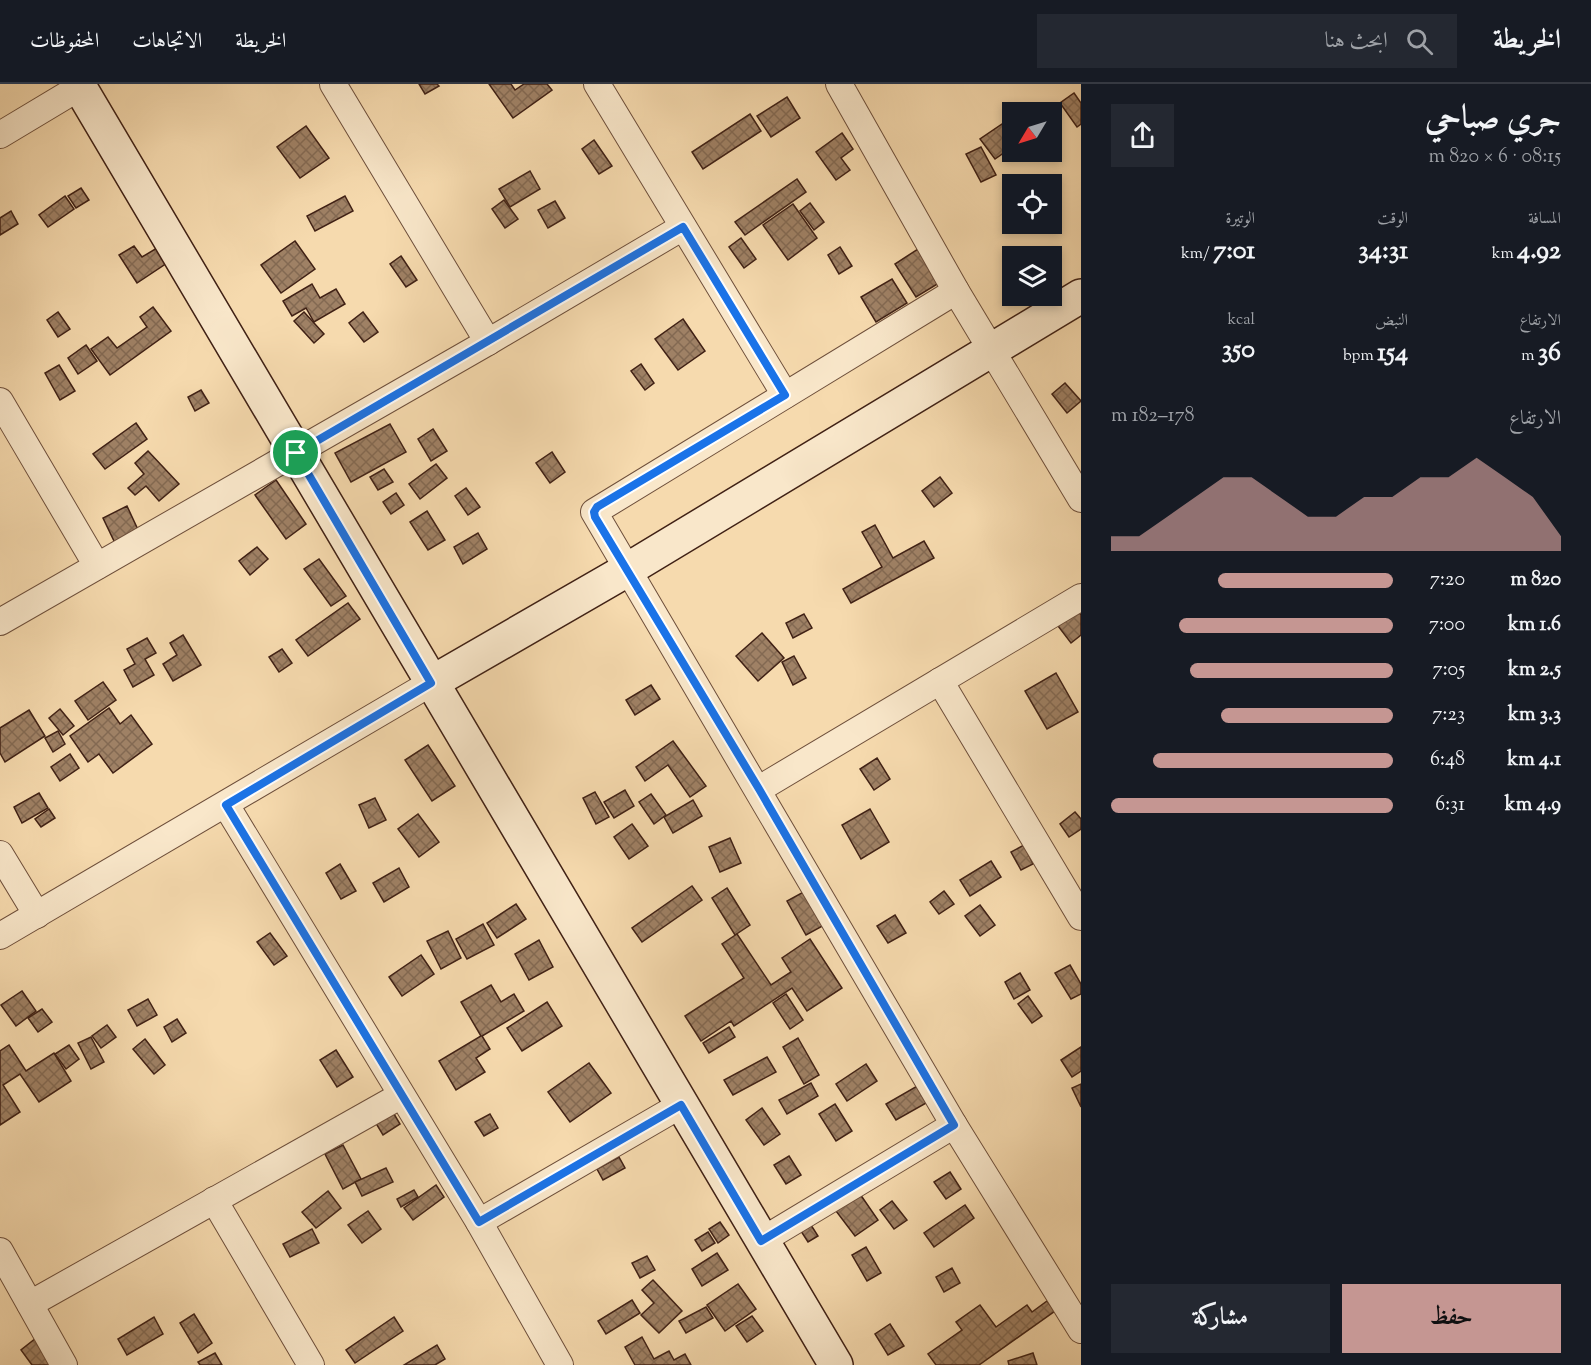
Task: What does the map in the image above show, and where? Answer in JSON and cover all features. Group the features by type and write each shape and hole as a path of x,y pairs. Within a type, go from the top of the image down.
{"street":[{"path":"333,84 488,342"},
{"path":"597,84 785,395"},
{"path":"839,84 990,350 1081,499"},
{"path":"0,135 79,86 836,1365"},
{"path":"0,622 488,342 683,227"},
{"path":"956,291 597,507 594,512 759,789 954,1125 1081,1330"},
{"path":"0,936 627,570 1081,296"},
{"path":"0,401 97,566"},
{"path":"759,789 1081,597"},
{"path":"940,681 1081,917"},
{"path":"226,805 400,1096 479,1222 560,1365"},
{"path":"0,854 37,915"},
{"path":"30,1304 400,1096"},
{"path":"479,1222 681,1105"},
{"path":"761,1241 954,1125"},
{"path":"214,1200 311,1365"},
{"path":"0,1251 64,1365"}],"building":[{"path":"419,84 437,84 439,86 425,94"},
{"path":"489,84 511,84 515,90 524,84 547,84 552,90 513,118"},
{"path":"1074,93 1081,103 1081,124 1077,127 1062,106 1061,102"},
{"path":"787,97 800,118 771,137 757,116"},
{"path":"750,114 761,131 703,169 692,152"},
{"path":"1002,124 1002,154 995,159 980,139"},
{"path":"306,126 329,158 300,178 277,147"},
{"path":"842,133 853,149 841,158 850,170 836,180 816,152"},
{"path":"594,140 612,166 599,174 582,149"},
{"path":"981,147 996,175 981,182 966,154"},
{"path":"530,171 540,189 510,207 499,189"},
{"path":"797,179 806,192 745,235 735,222"},
{"path":"81,188 89,200 76,208 68,196"},
{"path":"65,196 74,209 48,227 39,215"},
{"path":"345,196 353,211 315,231 307,216"},
{"path":"504,200 518,219 505,228 492,209"},
{"path":"555,201 565,218 548,228 538,210"},
{"path":"810,203 824,222 814,230 800,211"},
{"path":"793,204 817,238 788,260 763,225"},
{"path":"11,211 18,224 0,235 0,218"},
{"path":"741,238 756,259 744,268 729,247"},
{"path":"295,241 315,269 281,293 261,265"},
{"path":"134,246 142,257 157,248 167,263 137,283 119,255"},
{"path":"840,247 852,266 839,274 828,255"},
{"path":"918,249 939,283 916,297 895,264"},
{"path":"401,256 417,280 406,287 390,264"},
{"path":"892,279 907,303 876,322 861,297"},
{"path":"312,284 320,298 336,289 345,304 314,322 306,308 292,316 283,301"},
{"path":"153,307 171,331 110,375 91,349 108,337 117,348 147,327 140,317"},
{"path":"58,312 70,329 58,337 47,320"},
{"path":"304,312 324,334 314,343 294,321"},
{"path":"363,312 378,332 364,342 349,323"},
{"path":"683,319 705,351 678,370 655,339"},
{"path":"86,345 97,361 78,374 68,358"},
{"path":"641,364 654,383 645,390 631,371"},
{"path":"59,365 75,391 60,400 45,373"},
{"path":"1065,383 1081,401 1067,413 1052,394"},
{"path":"201,390 209,403 195,411 188,397"},
{"path":"136,423 147,439 105,469 93,454"},
{"path":"390,424 406,452 351,482 335,453"},
{"path":"433,429 447,451 431,461 418,439"},
{"path":"148,451 179,484 159,501 146,486 135,495 128,488 144,474 135,463"},
{"path":"552,452 565,472 550,483 536,463"},
{"path":"436,464 447,478 420,499 409,484"},
{"path":"384,469 393,482 378,490 370,477"},
{"path":"940,477 952,493 934,507 922,491"},
{"path":"276,480 306,524 286,539 255,495"},
{"path":"466,488 480,507 468,515 455,496"},
{"path":"396,493 404,505 391,514 383,502"},
{"path":"127,506 139,532 115,543 103,518"},
{"path":"427,511 445,540 428,550 410,522"},
{"path":"875,525 893,558 924,541 934,558 851,603 843,589 882,567 862,532"},
{"path":"478,533 487,549 463,564 454,547"},
{"path":"257,547 268,559 250,575 239,561"},
{"path":"319,559 346,596 331,606 304,569"},
{"path":"348,603 360,619 308,656 296,640"},
{"path":"1078,611 1081,615 1081,635 1071,643 1058,626"},
{"path":"804,614 812,628 793,638 786,623"},
{"path":"762,633 784,658 758,681 736,656"},
{"path":"183,635 201,665 173,681 163,664 177,655 170,643"},
{"path":"147,638 156,653 145,659 154,675 133,687 124,670 135,664 127,649"},
{"path":"282,649 292,663 279,672 269,657"},
{"path":"794,656 806,678 793,685 782,662"},
{"path":"1056,673 1078,712 1047,729 1025,691"},
{"path":"103,682 116,700 88,720 75,701"},
{"path":"651,685 660,699 635,715 626,700"},
{"path":"109,708 120,724 131,715 152,744 113,773 99,754 88,762 70,736"},
{"path":"60,709 74,726 63,735 49,718"},
{"path":"29,710 45,736 5,762 0,753 0,728"},
{"path":"58,731 65,744 53,752 45,738"},
{"path":"673,741 706,786 690,797 668,765 645,781 636,767"},
{"path":"428,745 455,786 432,801 405,760"},
{"path":"70,754 79,768 60,781 51,767"},
{"path":"877,758 890,779 874,790 860,769"},
{"path":"625,790 634,806 614,818 604,802"},
{"path":"595,792 609,817 596,824 583,798"},
{"path":"39,793 48,808 22,823 14,807"},
{"path":"651,794 666,815 654,824 639,802"},
{"path":"375,798 386,820 369,828 359,805"},
{"path":"693,800 702,816 673,833 664,817"},
{"path":"49,809 55,818 41,827 35,819"},
{"path":"870,809 889,842 861,859 842,825"},
{"path":"1075,812 1081,819 1081,829 1069,837 1060,824"},
{"path":"418,814 439,842 419,857 398,829"},
{"path":"632,824 648,846 629,859 614,837"},
{"path":"730,838 741,863 720,872 709,847"},
{"path":"1024,845 1033,864 1021,870 1011,852"},
{"path":"991,861 1001,877 970,896 960,880"},
{"path":"340,864 356,891 341,899 326,873"},
{"path":"399,868 409,887 384,902 373,883"},
{"path":"692,886 702,900 642,942 632,928"},
{"path":"727,888 750,925 735,935 712,898"},
{"path":"809,889 828,923 806,935 787,901"},
{"path":"944,891 954,904 939,914 930,902"},
{"path":"516,904 526,919 497,938 487,923"},
{"path":"980,905 995,925 980,936 965,916"},
{"path":"895,915 906,933 888,943 877,926"},
{"path":"483,924 494,945 467,959 456,939"},
{"path":"448,931 461,958 441,969 427,941"},
{"path":"270,933 287,956 274,965 257,942"},
{"path":"737,934 771,985 791,972 782,958 810,939 842,988 807,1011 792,988 734,1026 731,1021 701,1041 685,1016 744,978 722,944"},
{"path":"539,940 553,967 529,980 515,954"},
{"path":"421,955 434,974 402,996 389,977"},
{"path":"1070,965 1081,984 1081,994 1071,999 1055,973"},
{"path":"1020,973 1030,990 1014,999 1005,982"},
{"path":"491,985 501,1002 514,994 524,1011 482,1036 490,1049 476,1058 485,1072 456,1090 439,1061 481,1036 461,1002"},
{"path":"22,991 36,1011 16,1026 1,1005"},
{"path":"786,994 803,1020 790,1029 773,1003"},
{"path":"1028,996 1042,1016 1032,1023 1018,1004"},
{"path":"148,999 157,1015 137,1026 128,1010"},
{"path":"547,1002 562,1026 522,1051 507,1028"},
{"path":"42,1009 52,1022 38,1032 28,1018"},
{"path":"177,1019 186,1033 172,1042 164,1027"},
{"path":"107,1025 116,1037 101,1048 92,1036"},
{"path":"729,1027 735,1037 709,1053 703,1043"},
{"path":"91,1037 104,1062 91,1069 78,1043"},
{"path":"798,1038 819,1075 804,1084 783,1047"},
{"path":"145,1039 165,1065 154,1074 133,1049"},
{"path":"9,1045 26,1071 54,1053 71,1081 39,1102 20,1074 3,1085 20,1112 0,1125 0,1051"},
{"path":"69,1045 79,1059 66,1069 55,1054"},
{"path":"1081,1047 1081,1071 1072,1077 1061,1060"},
{"path":"336,1050 353,1077 337,1087 320,1060"},
{"path":"767,1057 776,1072 733,1095 724,1080"},
{"path":"589,1063 611,1093 570,1122 548,1092"},
{"path":"866,1064 877,1081 847,1101 836,1084"},
{"path":"811,1083 818,1096 787,1114 779,1100"},
{"path":"1081,1084 1081,1107 1072,1088"},
{"path":"919,1085 928,1102 896,1120 886,1104"},
{"path":"835,1104 852,1131 836,1141 819,1114"},
{"path":"762,1108 780,1134 764,1145 746,1120"},
{"path":"391,1109 400,1124 383,1135 374,1120"},
{"path":"490,1114 498,1128 484,1136 475,1122"},
{"path":"343,1145 361,1179 343,1189 325,1154"},
{"path":"789,1156 801,1175 786,1184 774,1165"},
{"path":"619,1157 625,1168 603,1180 597,1169"},
{"path":"386,1168 393,1182 362,1196 355,1182"},
{"path":"950,1172 961,1189 946,1199 934,1182"},
{"path":"436,1185 444,1197 413,1220 404,1208"},
{"path":"414,1190 418,1197 401,1207 397,1199"},
{"path":"328,1191 341,1208 316,1228 302,1212"},
{"path":"860,1194 878,1220 855,1236 836,1211"},
{"path":"892,1201 907,1220 894,1229 880,1210"},
{"path":"965,1205 974,1218 934,1247 924,1233"},
{"path":"368,1211 381,1229 362,1243 348,1225"},
{"path":"720,1222 729,1235 718,1243 709,1229"},
{"path":"809,1222 818,1236 808,1242 799,1228"},
{"path":"312,1229 319,1243 290,1257 283,1244"},
{"path":"708,1232 715,1243 702,1251 695,1240"},
{"path":"866,1247 881,1273 867,1281 852,1255"},
{"path":"717,1253 728,1270 702,1286 692,1269"},
{"path":"647,1256 655,1270 640,1278 632,1263"},
{"path":"952,1268 960,1283 944,1292 936,1277"},
{"path":"653,1280 682,1311 659,1333 641,1315 654,1303 642,1290"},
{"path":"738,1284 756,1309 725,1331 707,1305"},
{"path":"632,1300 640,1313 606,1334 598,1321"},
{"path":"1047,1301 1055,1311 979,1365 936,1365 928,1354 962,1330 956,1322 980,1305 996,1327 1027,1305 1032,1312"},
{"path":"706,1307 713,1318 686,1333 679,1321"},
{"path":"194,1314 212,1343 198,1353 180,1323"},
{"path":"752,1316 763,1331 747,1342 736,1326"},
{"path":"154,1317 163,1334 127,1355 118,1339"},
{"path":"394,1317 403,1331 355,1363 346,1350"},
{"path":"890,1324 904,1346 888,1355 875,1334"},
{"path":"642,1337 654,1359 669,1351 674,1360 685,1354 691,1365 635,1365 625,1347"},
{"path":"36,1338 55,1365 32,1365 21,1350"},
{"path":"437,1345 445,1359 435,1365 404,1365"},
{"path":"215,1353 222,1365 200,1365 198,1362"},
{"path":"1033,1353 1037,1365 1009,1365 1008,1361"}],"route":[{"path":"683,227 785,395 597,507 594,512 595,517 759,789 954,1125 761,1241 681,1105 479,1222 400,1096 226,805 431,683 296,453 683,227"}]}
